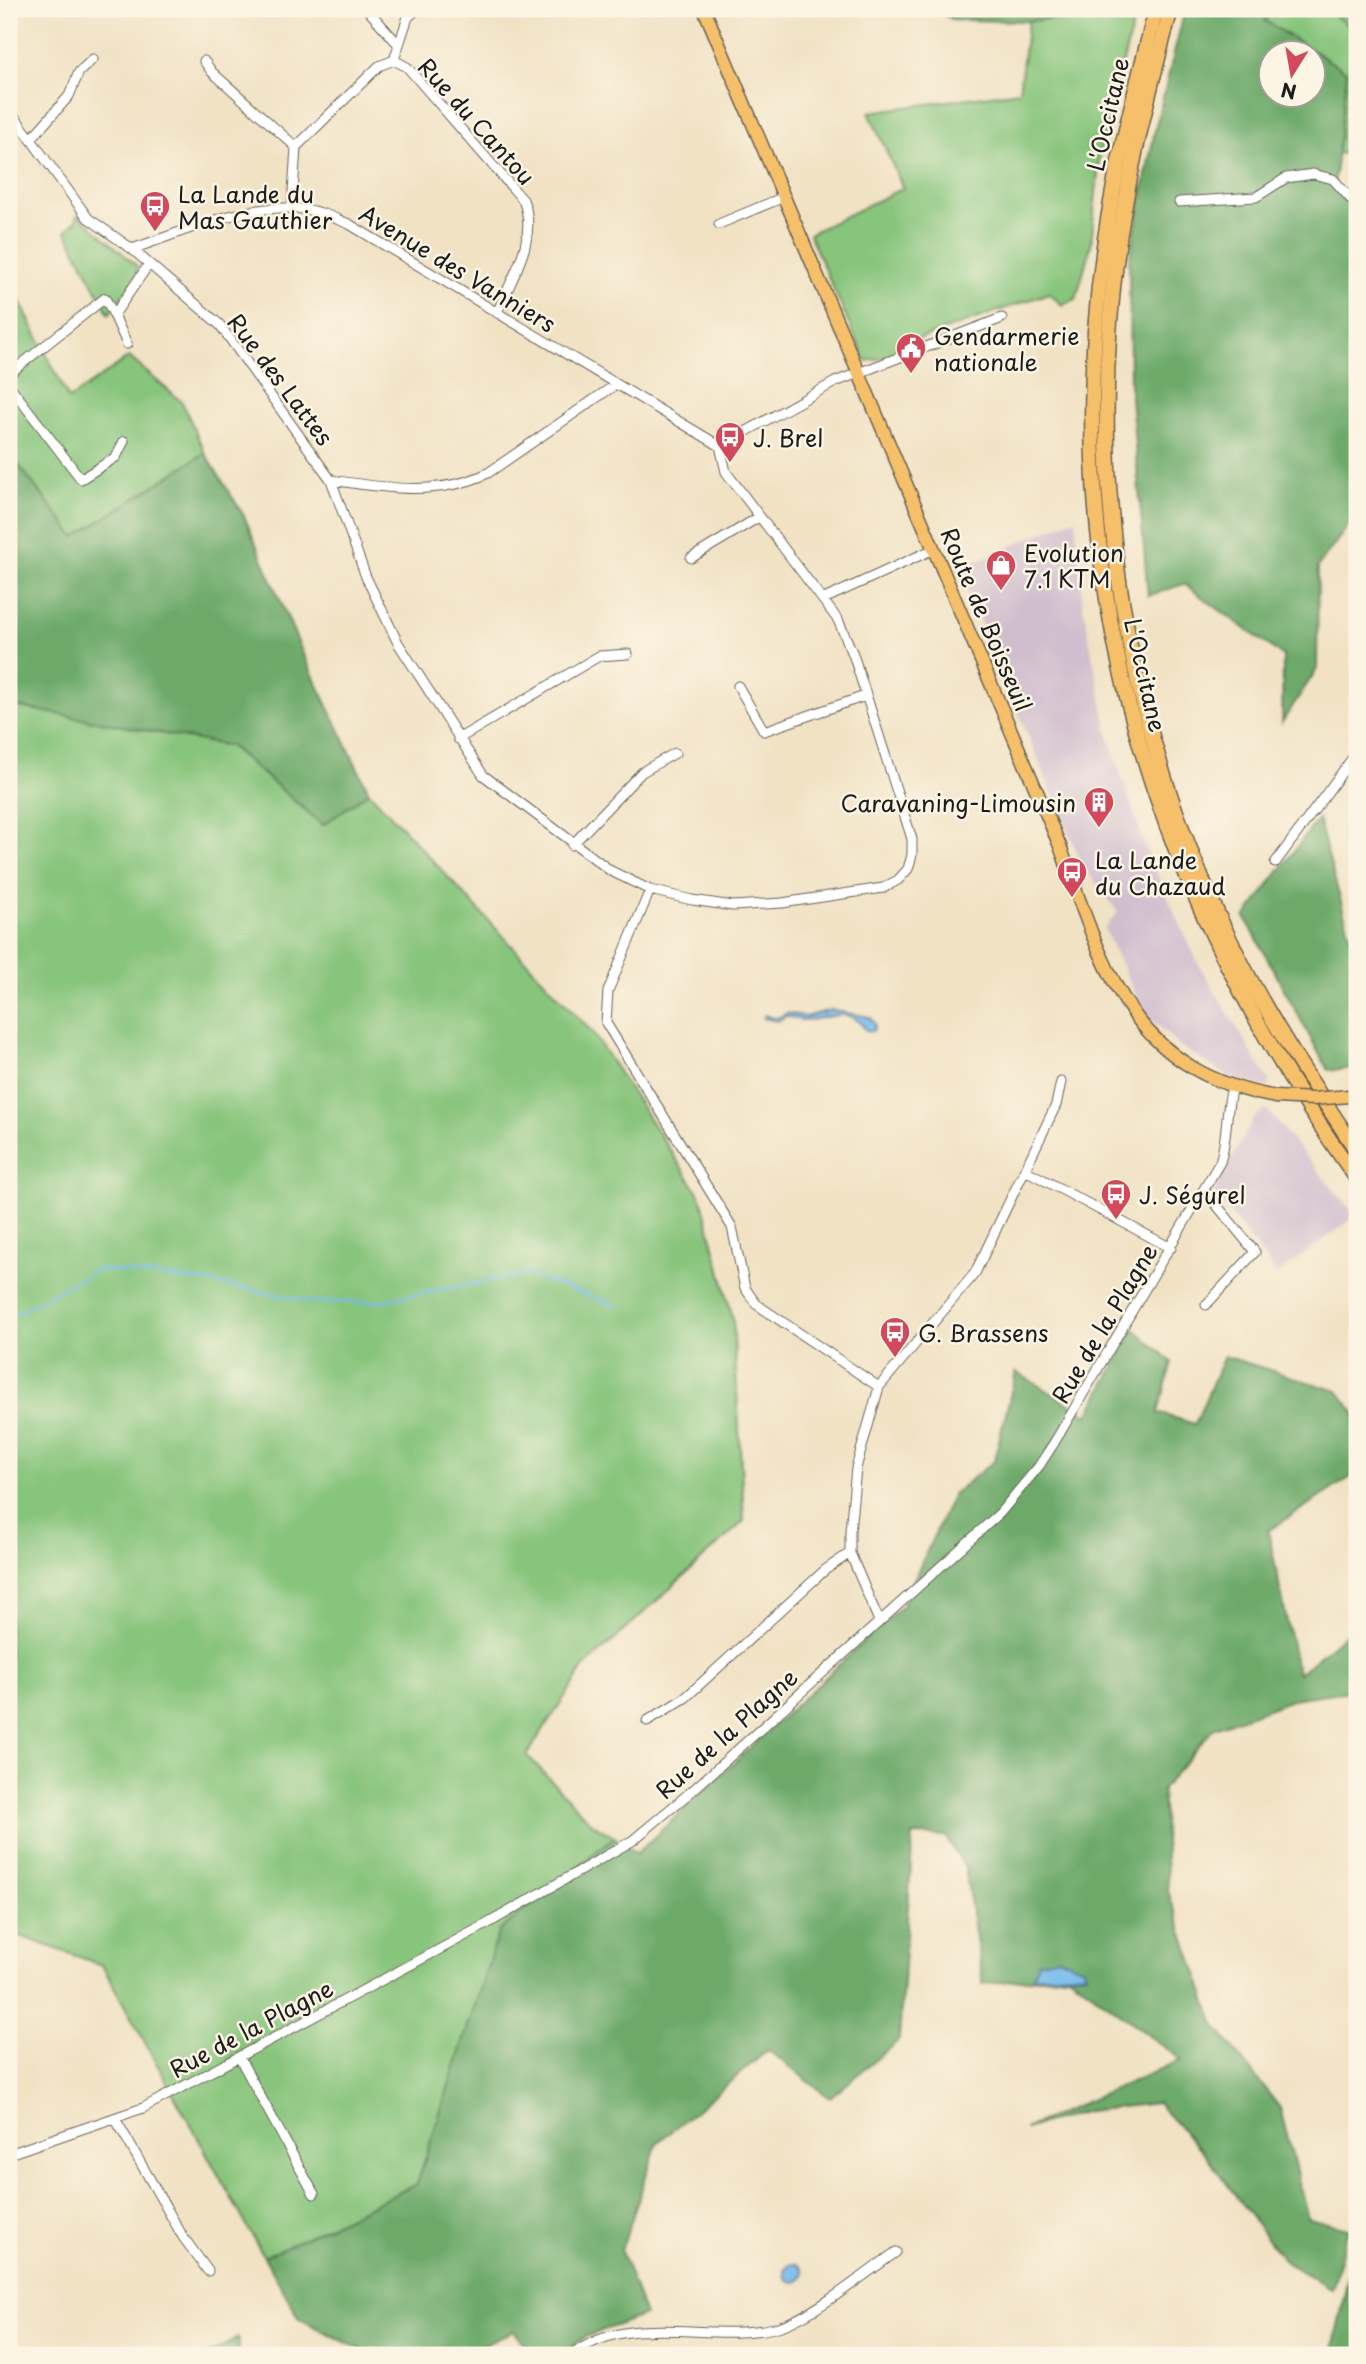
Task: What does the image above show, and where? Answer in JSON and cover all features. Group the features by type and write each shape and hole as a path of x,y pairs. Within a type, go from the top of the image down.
{"highway":[{"name":"L'Occitane","path":"1156,9 1113,190 1094,345 1093,475 1110,624 1157,805 1193,898 1251,1012 1357,1179"},
{"name":"L'Occitane","path":"1171,9 1129,182 1111,317 1108,475 1119,586 1148,726 1194,861 1259,997 1357,1152"}],"main road":[{"name":"Route de Boisseuil","path":"704,9 1060,846 1107,971 1121,996 1138,1021 1167,1051 1203,1074 1232,1087 1276,1097 1313,1099 1353,1096"}],"street":[{"path":"367,9 398,45"},
{"path":"394,60 408,17 418,9"},
{"path":"31,139 69,96 79,72 93,59"},
{"name":"Rue du Cantou","path":"296,147 379,66 394,60 407,66 523,200 530,216 528,238 496,313"},
{"path":"204,61 212,72 296,147 292,208"},
{"path":"9,109 88,218 132,249"},
{"path":"1179,202 1256,197 1286,178 1313,174 1333,179 1357,206"},
{"path":"719,224 784,197"},
{"name":"Avenue des Vanniers","path":"132,249 250,212 292,208 349,223 720,446"},
{"name":"Rue des Lattes","path":"132,249 220,325 331,480 366,577 393,632 483,775 572,845 611,871 650,890 733,906 782,903 883,888 898,880 908,869 912,839 843,631 824,599 726,472 720,446"},
{"path":"114,315 149,264"},
{"path":"9,374 105,298 127,344"},
{"path":"720,446 835,382 1002,318"},
{"path":"9,385 81,478 116,457 124,440"},
{"path":"331,480 414,490 447,489 469,482 488,473 615,385"},
{"path":"691,558 759,517"},
{"path":"824,599 934,549"},
{"path":"458,739 599,656 628,654"},
{"path":"737,686 764,730 865,696"},
{"path":"572,845 642,772 675,752"},
{"path":"1275,863 1357,752"},
{"path":"650,890 608,990 606,1023 732,1227 746,1288 756,1304 879,1387"},
{"path":"879,1621 850,1553 856,1468 879,1387 947,1311 975,1273 1027,1171 1056,1105 1061,1082"},
{"name":"Rue de la Plagne","path":"9,2154 116,2120 239,2057 485,1925 632,1841 693,1790 1000,1513 1039,1466 1205,1191 1225,1149 1232,1087"},
{"path":"1027,1171 1171,1248"},
{"path":"1205,1191 1255,1252 1206,1305"},
{"path":"647,1721 685,1698 825,1570 850,1553"},
{"path":"239,2057 314,2194"},
{"path":"116,2120 183,2237 208,2271"},
{"path":"572,2355 586,2344 613,2335 653,2329 720,2333 777,2328 831,2299 896,2252"}],"shaded area":[{"path":"1075,519 1083,607 1108,734 1146,850 1198,963 1269,1081 1268,1088 1227,1076 1180,1046 1144,1012 1104,929 1118,912 1082,864 958,569"},
{"path":"1266,1109 1356,1216 1277,1274 1213,1190 1254,1118"}],"green space":[{"path":"932,9 1137,9 1136,12 1028,21 954,20"},
{"path":"1185,9 1272,9 1265,21 1292,38 1258,38 1258,108 1328,108 1328,60 1347,72 1334,185 1357,213 1357,514 1318,566 1317,669 1282,722 1283,656 1184,584 1148,596 1130,385 1129,260 1155,130"},
{"path":"1272,9 1325,9 1357,32 1357,155 1338,153 1347,72 1328,60 1328,38 1293,38 1264,20"},
{"path":"1325,9 1357,9 1357,32"},
{"path":"1136,12 1100,150 1091,245 1076,299 1062,305 1049,293 905,344 892,356 866,361 809,234 903,188 869,112 1019,91 1028,21"},
{"path":"78,214 137,266 137,276 109,314 66,231 76,221"},
{"path":"9,280 69,399 129,357 182,402 205,453 75,537 9,453"},
{"path":"9,453 75,537 205,453 244,516 303,654 369,792 323,825 230,746 9,705"},
{"path":"9,705 230,746 323,825 369,792 592,1032 701,1197 733,1319 744,1521 584,1667 527,1755 590,1822 614,1837 499,1931 417,2184 264,2257 102,1965 9,1932"},
{"path":"1318,819 1357,960 1357,1068 1328,1070 1245,917"},
{"path":"1134,1329 1172,1362 1158,1413 1195,1424 1224,1356 1338,1391 1357,1416 1357,1473 1268,1531 1298,1674 1357,1625 1357,1690 1298,1698 1214,1728 1162,1789 1168,1891 1215,2025 1280,2108 1308,2218 1348,2228 1332,2289 1284,2261 1204,2153 1157,2103 1087,2111 1025,2129 1181,2060 1069,1975 983,1984 965,1867 945,1836 913,1835 899,2040 830,2098 768,2050 657,2143 621,2251 645,2315 585,2337 562,2355 532,2355 514,2331 462,2355 371,2355 300,2319 264,2257 417,2184 499,1931 614,1837 637,1853 902,1606 953,1494 994,1461 1016,1372 1088,1415"},
{"path":"1357,2233 1357,2355 1332,2355"},
{"path":"238,2338 238,2355 207,2355"}],"water":[{"path":"831,1010 869,1017 875,1024 873,1031 866,1030 852,1017 844,1015 811,1020 786,1016 778,1021 763,1018 765,1015 775,1019 787,1013 806,1017"},
{"path":"1057,1957 1084,1968 1086,1973 1033,1977 1038,1962"},
{"path":"794,2264 800,2267 803,2273 800,2279 794,2282 788,2279 785,2273 788,2267"}],"waterway":[{"path":"9,1313 20,1312 98,1269 211,1282 313,1302 375,1302 528,1274 618,1306"}],"place":[{"name":"La Lande du Mas Gauthier","path":"155,233"},
{"name":"Gendarmerie nationale","path":"911,375"},
{"name":"J. Brel","path":"730,464"},
{"name":"Evolution 7.1 KTM","path":"1001,592"},
{"name":"Caravaning-Limousin","path":"1099,829"},
{"name":"La Lande du Chazaud","path":"1072,899"},
{"name":"J. Ségurel","path":"1116,1221"},
{"name":"G. Brassens","path":"895,1359"}]}
